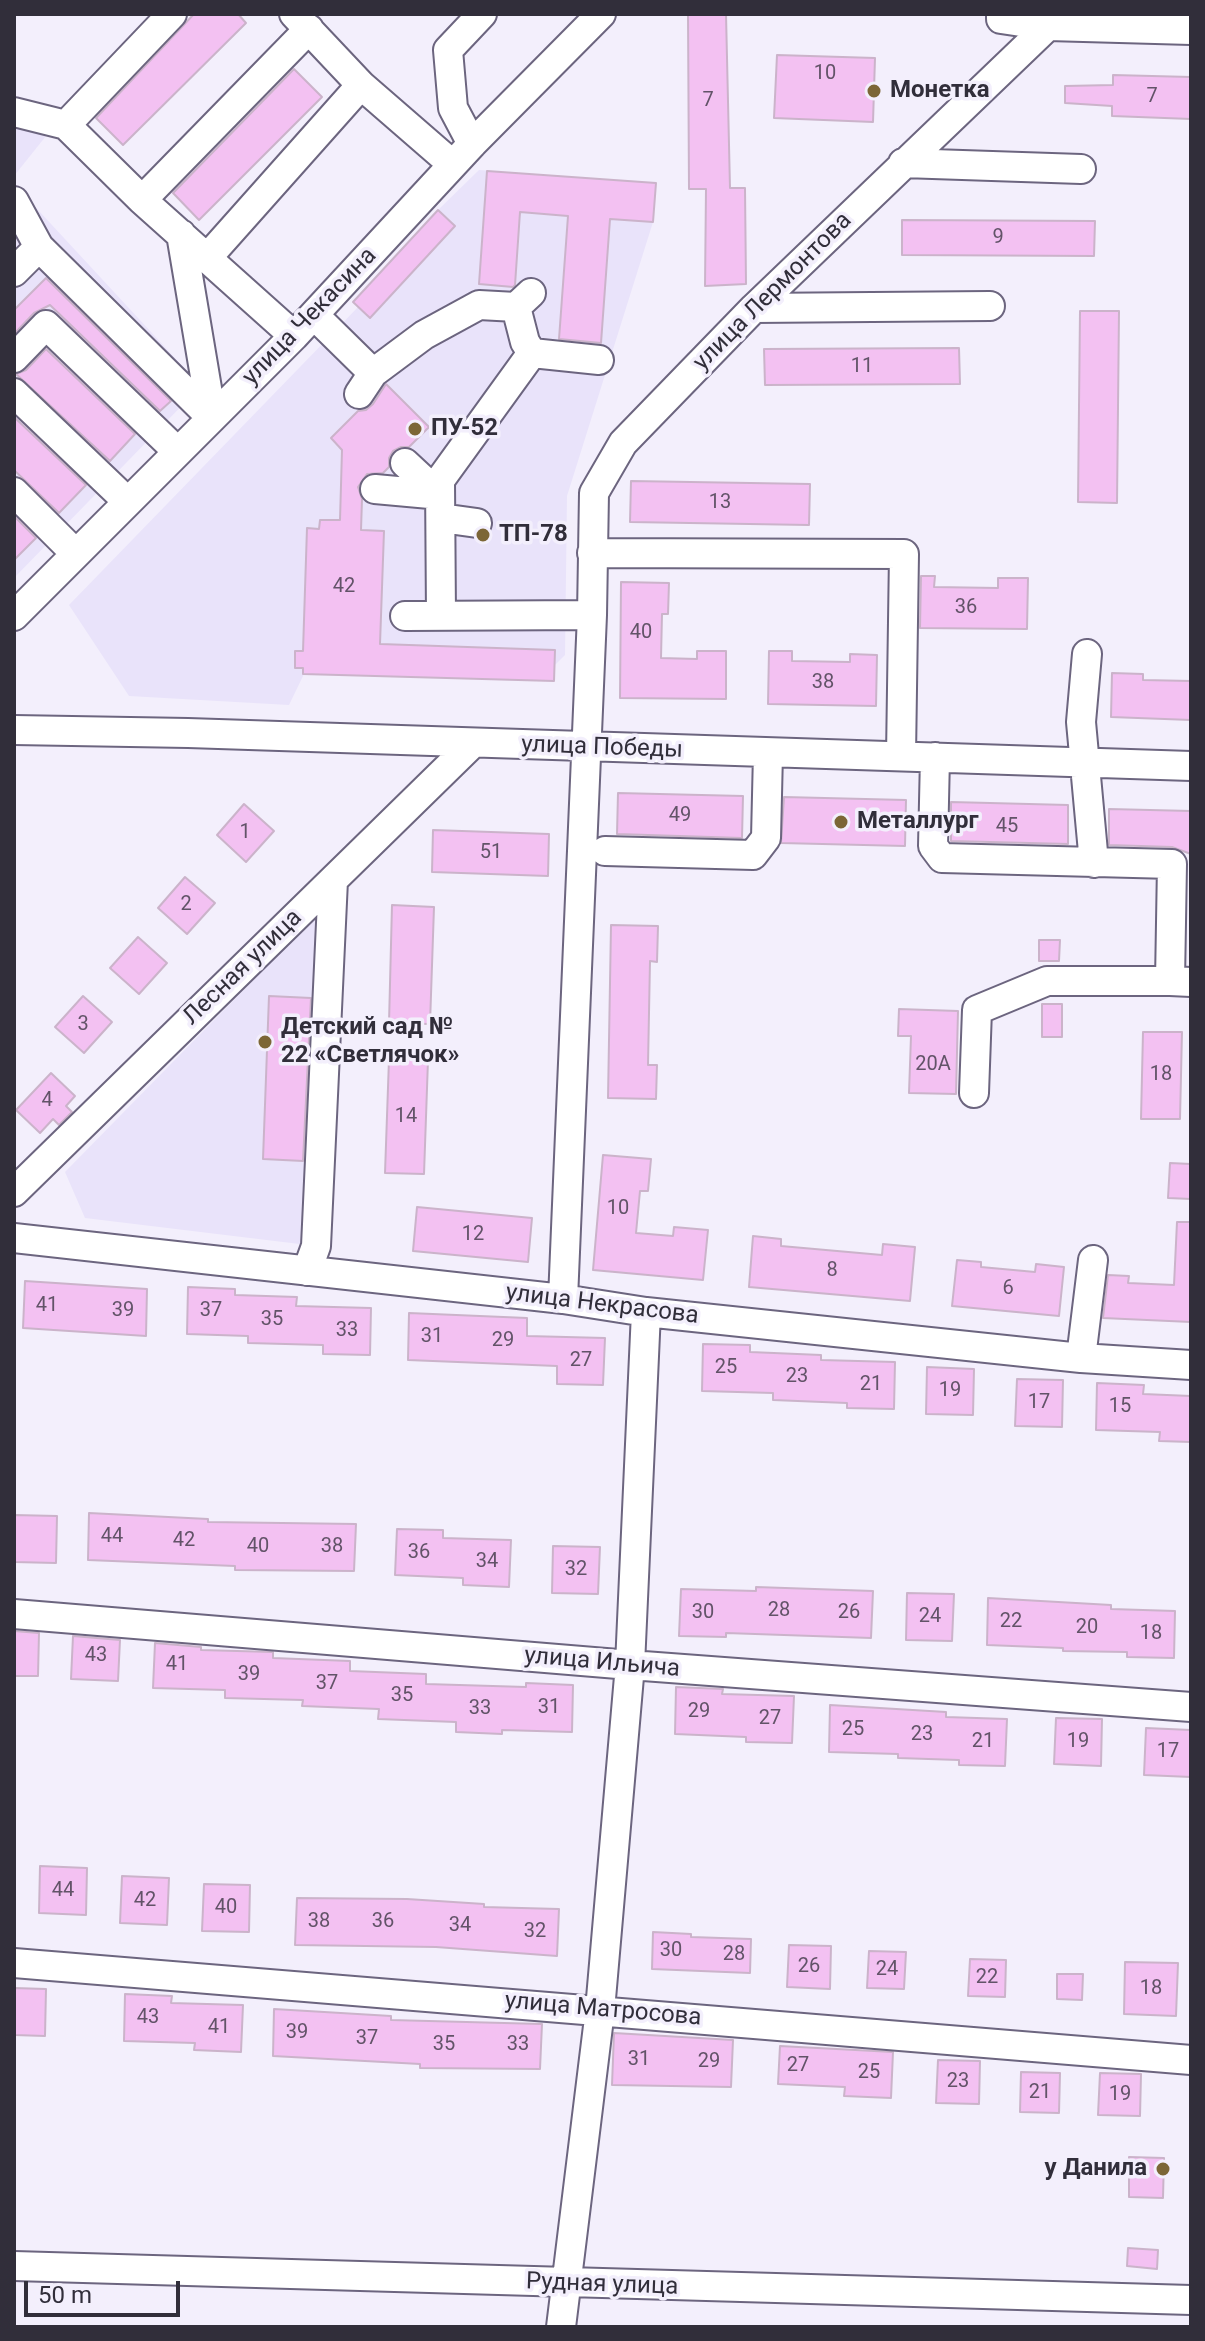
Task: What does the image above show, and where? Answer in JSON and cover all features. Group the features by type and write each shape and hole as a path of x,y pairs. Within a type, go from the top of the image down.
{"street":[{"path":"66,125 172,14"},
{"path":"472,144 453,108 448,50 482,14"},
{"name":"улица Чекасина","path":"17,608 76,554 294,336 452,164 601,14"},
{"path":"1001,14 1001,19 1048,26 1191,30"},
{"path":"142,200 302,21 361,85 452,164"},
{"name":"улица Лермонтова","path":"563,1299 592,615 594,493 623,443 754,308 1048,26"},
{"path":"207,258 361,85"},
{"path":"14,112 66,125 142,200 294,336"},
{"path":"903,163 1081,169"},
{"path":"14,201 39,247 212,418"},
{"path":"181,234 212,418"},
{"path":"14,272 39,247"},
{"path":"314,315 366,384 424,335 479,305 524,300 525,342 532,353"},
{"path":"754,308 990,306"},
{"path":"14,358 46,325 178,452"},
{"path":"532,353 599,360"},
{"path":"441,616 439,498 532,353"},
{"path":"14,393 128,502"},
{"path":"405,463 439,498"},
{"path":"375,489 430,494 477,523"},
{"path":"14,492 76,554"},
{"path":"592,553 904,554 901,756"},
{"path":"405,616 592,615"},
{"path":"1087,654 1081,722 1094,863"},
{"name":"улица Победы","path":"14,730 1191,766"},
{"name":"Лесная улица","path":"14,1192 472,744"},
{"path":"605,851 753,855 766,838 768,753"},
{"path":"935,757 933,846 942,858 1172,864 1180,982 1047,981 977,1010 974,1093"},
{"path":"307,1271 316,1246 333,880"},
{"name":"улица Некрасова","path":"14,1238 563,1299 646,1312 1081,1358 1191,1365"},
{"path":"1081,1358 1093,1260"},
{"path":"561,2327 600,2010 630,1665 646,1312"},
{"name":"улица Ильича","path":"14,1614 1191,1707"},
{"name":"улица Матросова","path":"14,1963 1191,2060"},
{"name":"Рудная улица","path":"14,2266 1191,2300"}],"shaded area":[{"path":"14,109 50,131 14,176"},
{"name":"ПУ-52","path":"479,170 656,183 653,222 567,496 565,655 555,665 554,681 304,674 289,705 129,696 69,605 358,307 353,302"},
{"path":"14,184 201,386 14,578"},
{"name":"Детский сад № 22 «Светлячок»","path":"321,911 316,1246 85,1218 65,1172"}],"building":[{"path":"194,14 238,14 246,23 123,145 96,118"},
{"path":"688,14 726,14 730,188 745,188 746,284 705,286 706,189 689,189"},
{"path":"777,55 875,58 873,122 774,118"},
{"path":"294,69 322,97 199,220 173,193"},
{"path":"1113,75 1191,77 1191,119 1112,116 1112,106 1065,103 1065,86 1113,85"},
{"path":"487,171 656,183 653,222 610,219 601,343 559,339 568,216 520,212 515,285 479,284"},
{"path":"438,210 455,226 370,318 353,302"},
{"path":"902,220 1095,221 1094,256 902,255"},
{"path":"46,278 171,401 160,411 50,305 34,313 14,334 14,310"},
{"path":"1080,311 1119,311 1117,503 1078,502"},
{"path":"959,348 960,384 765,385 764,349"},
{"path":"46,349 135,434 110,461 16,374 26,370"},
{"path":"386,384 429,427 409,447 393,451 389,467 383,473 367,474 358,487 362,499 361,530 384,531 380,644 555,650 554,681 303,674 303,668 295,668 295,651 303,651 307,528 319,529 320,520 340,520 342,450 331,438 358,411 366,410 373,404"},
{"path":"14,417 86,485 59,513 14,470"},
{"path":"631,481 810,484 809,525 630,522"},
{"path":"14,516 36,538 14,560"},
{"path":"921,576 935,576 934,587 998,588 998,578 1028,578 1027,629 920,628"},
{"path":"621,582 669,583 668,614 662,614 661,658 697,659 697,651 726,651 726,699 620,698"},
{"path":"769,651 792,651 792,661 850,662 850,654 877,655 876,706 768,704"},
{"path":"1112,673 1143,674 1143,680 1191,681 1191,720 1111,717"},
{"path":"618,793 743,796 742,838 617,834"},
{"name":"Металлург","path":"784,797 906,800 905,846 781,843"},
{"path":"951,802 1068,805 1068,844 951,841"},
{"path":"244,804 274,831 246,862 217,835"},
{"path":"1109,809 1191,811 1191,854 1172,847 1109,845"},
{"path":"433,830 549,834 548,876 432,872"},
{"path":"185,877 215,903 187,934 158,908"},
{"path":"392,905 434,907 430,1024 389,1023"},
{"path":"611,925 658,926 657,962 650,961 648,1065 657,1065 656,1099 608,1098"},
{"path":"138,937 167,963 139,994 110,968"},
{"path":"1039,940 1060,940 1059,961 1039,961"},
{"path":"83,996 112,1022 84,1053 55,1027"},
{"path":"269,996 311,998 303,1161 263,1159"},
{"path":"1042,1004 1062,1004 1062,1037 1042,1037"},
{"path":"899,1009 958,1011 956,1094 909,1093 911,1036 898,1036"},
{"path":"1143,1032 1182,1032 1180,1119 1141,1119"},
{"path":"389,1059 428,1060 424,1174 385,1173"},
{"path":"51,1073 75,1096 66,1106 72,1112 59,1125 53,1119 40,1133 16,1110"},
{"path":"603,1155 651,1159 648,1191 640,1191 636,1233 673,1236 674,1227 708,1230 703,1280 593,1270"},
{"path":"1170,1163 1191,1164 1191,1199 1168,1198"},
{"path":"417,1207 532,1218 528,1262 413,1251"},
{"path":"1177,1222 1191,1222 1191,1322 1103,1318 1108,1275 1129,1276 1128,1283 1174,1285"},
{"path":"753,1236 781,1239 781,1246 882,1255 883,1244 915,1247 910,1301 749,1287"},
{"path":"957,1260 981,1262 981,1267 1035,1272 1036,1264 1064,1267 1059,1316 952,1306"},
{"path":"25,1281 147,1289 146,1336 23,1328"},
{"path":"188,1287 235,1289 235,1295 297,1297 296,1306 371,1308 370,1355 323,1354 323,1345 248,1343 248,1336 187,1334"},
{"path":"409,1313 527,1318 527,1336 605,1338 603,1385 557,1384 557,1366 408,1360"},
{"path":"703,1344 750,1345 750,1352 821,1355 821,1360 895,1362 894,1409 847,1408 847,1403 773,1400 773,1393 702,1391"},
{"path":"927,1367 974,1369 973,1415 926,1414"},
{"path":"1017,1379 1063,1380 1062,1427 1015,1426"},
{"path":"1097,1383 1144,1385 1143,1394 1191,1396 1191,1442 1159,1441 1160,1432 1096,1430"},
{"path":"89,1513 208,1519 208,1522 356,1524 354,1571 235,1570 235,1566 88,1560"},
{"path":"14,1515 57,1516 56,1563 14,1562"},
{"path":"397,1529 443,1530 443,1538 511,1540 509,1587 463,1585 463,1578 395,1575"},
{"path":"553,1546 600,1547 598,1594 552,1593"},
{"path":"756,1587 873,1591 871,1638 726,1633 726,1637 679,1636 681,1589 756,1591"},
{"path":"907,1593 954,1594 952,1641 906,1640"},
{"path":"988,1598 1111,1605 1111,1609 1175,1611 1174,1658 1127,1657 1127,1652 987,1645"},
{"path":"14,1631 39,1633 38,1676 14,1676"},
{"path":"73,1636 120,1640 118,1681 71,1679"},
{"path":"155,1643 201,1647 201,1650 273,1652 273,1658 350,1661 350,1671 426,1674 426,1684 573,1685 572,1732 456,1732 456,1722 378,1719 379,1709 302,1706 303,1700 225,1698 225,1690 153,1688"},
{"path":"676,1687 723,1689 722,1694 794,1696 792,1743 746,1742 746,1737 675,1734"},
{"path":"830,1705 946,1712 946,1717 1007,1719 1005,1766 959,1765 959,1760 898,1758 898,1754 829,1752"},
{"path":"1056,1718 1102,1719 1101,1766 1054,1764"},
{"path":"1146,1728 1191,1730 1191,1777 1144,1775"},
{"path":"40,1866 87,1868 86,1915 39,1913"},
{"path":"122,1876 169,1878 167,1925 120,1923"},
{"path":"204,1884 250,1885 249,1932 202,1931"},
{"path":"297,1898 407,1899 484,1904 484,1907 559,1909 557,1956 436,1947 295,1945"},
{"path":"653,1932 751,1939 750,1973 652,1969"},
{"path":"789,1945 831,1946 830,1989 787,1987"},
{"path":"869,1951 906,1952 904,1989 867,1988"},
{"path":"970,1959 1006,1960 1005,1997 968,1996"},
{"path":"1125,1962 1178,1963 1176,2016 1124,2014"},
{"path":"1057,1974 1083,1974 1082,2000 1057,1999"},
{"path":"14,1988 46,1989 45,2036 14,2035"},
{"path":"125,1994 172,1996 171,2003 243,2005 241,2052 194,2050 195,2043 124,2041"},
{"path":"274,2009 391,2016 391,2020 542,2024 540,2069 420,2068 420,2064 273,2056"},
{"path":"614,2033 733,2040 731,2087 612,2085"},
{"path":"780,2046 893,2052 891,2098 844,2096 845,2087 778,2084"},
{"path":"938,2060 980,2061 979,2104 936,2103"},
{"path":"1021,2072 1060,2073 1059,2113 1020,2112"},
{"path":"1100,2073 1141,2074 1140,2116 1098,2115"},
{"path":"1129,2157 1164,2158 1163,2198 1129,2197"},
{"path":"1128,2248 1158,2250 1157,2269 1127,2266"}],"place":[{"name":"Монетка","path":"874,91"},
{"name":"ПУ-52","path":"415,429"},
{"name":"ТП-78","path":"483,535"},
{"name":"Металлург","path":"841,822"},
{"name":"Детский сад № 22 «Светлячок»","path":"265,1042"},
{"name":"у Данила","path":"1163,2169"}]}
